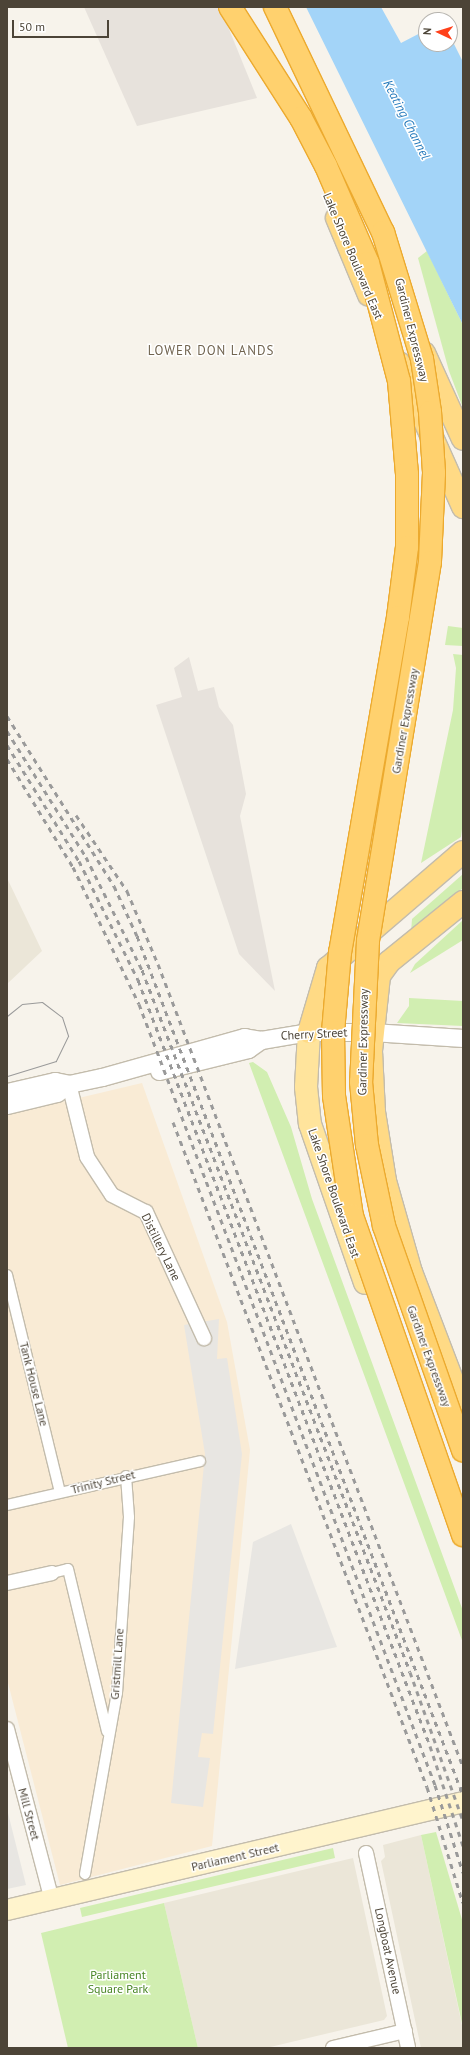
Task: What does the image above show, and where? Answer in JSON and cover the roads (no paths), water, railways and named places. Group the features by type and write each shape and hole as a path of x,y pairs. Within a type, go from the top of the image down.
{"highway":[{"name":"Gardiner Expressway","path":"230,7 301,118 347,212 382,307 399,381 407,474 407,547 398,617 340,952 333,1053 337,1126 345,1188 370,1276 463,1536"},
{"name":"Lake Shore Boulevard East","path":"238,7 323,186 463,507"},
{"name":"Gardiner Expressway","path":"276,7 383,232 422,359 430,412 434,473 430,562 368,941 361,1082 366,1145 384,1226 463,1450"},
{"path":"276,7 398,269 420,345 463,439"},
{"name":"Lake Shore Boulevard East","path":"308,1032 328,968 463,852"},
{"path":"463,902 389,962 379,976 372,1032 374,1112 385,1181 411,1272 463,1408"}],"main road":[{"name":"Lake Shore Boulevard East","path":"308,1032 307,1106 316,1144 381,1327 441,1446 463,1505"},
{"name":"Parliament Street","path":"7,1910 463,1802"}],"street":[{"name":"Cherry Street","path":"7,1092 55,1081 69,1084 102,1077 141,1075 248,1049 261,1040 308,1032 372,1032 463,1038"},
{"name":"Cherry Street","path":"7,1105 57,1093 69,1084"},
{"name":"Distillery Lane","path":"69,1084 87,1157 112,1195 146,1212 204,1338"},
{"name":"Tank House Lane","path":"7,1276 60,1492"},
{"name":"Trinity Street","path":"7,1505 126,1476 200,1461"},
{"name":"Gristmill Lane","path":"85,1874 117,1692 128,1517 126,1476"},
{"path":"7,1583 68,1569 108,1737"},
{"name":"Mill Street","path":"7,1729 52,1900"},
{"name":"Longboat Avenue","path":"366,1854 408,2048"},
{"path":"333,2048 405,2032"}],"water":[{"name":"Keating Channel","path":"306,7 381,7 401,43 418,34 418,52 458,52 463,62 463,325"}],"tram line":[{"path":"7,1016 22,1004 42,1002 62,1017 68,1036 56,1061 7,1076"}],"railway":[{"path":"7,716 114,886 137,936 463,1795"},
{"path":"7,731 86,857 142,970 410,1672 463,1821"},
{"path":"7,745 79,861 138,980 430,1746 463,1846"},
{"path":"7,759 73,867 139,1004 435,1785 463,1873"},
{"path":"76,815 127,891 158,964 463,1767"},
{"path":"173,1122 427,1787 463,1903"}],"district":[{"name":"LOWER DON LANDS","path":"211,351"}],"park label":[{"name":"Parliament Square Park","path":"118,1982"}]}
